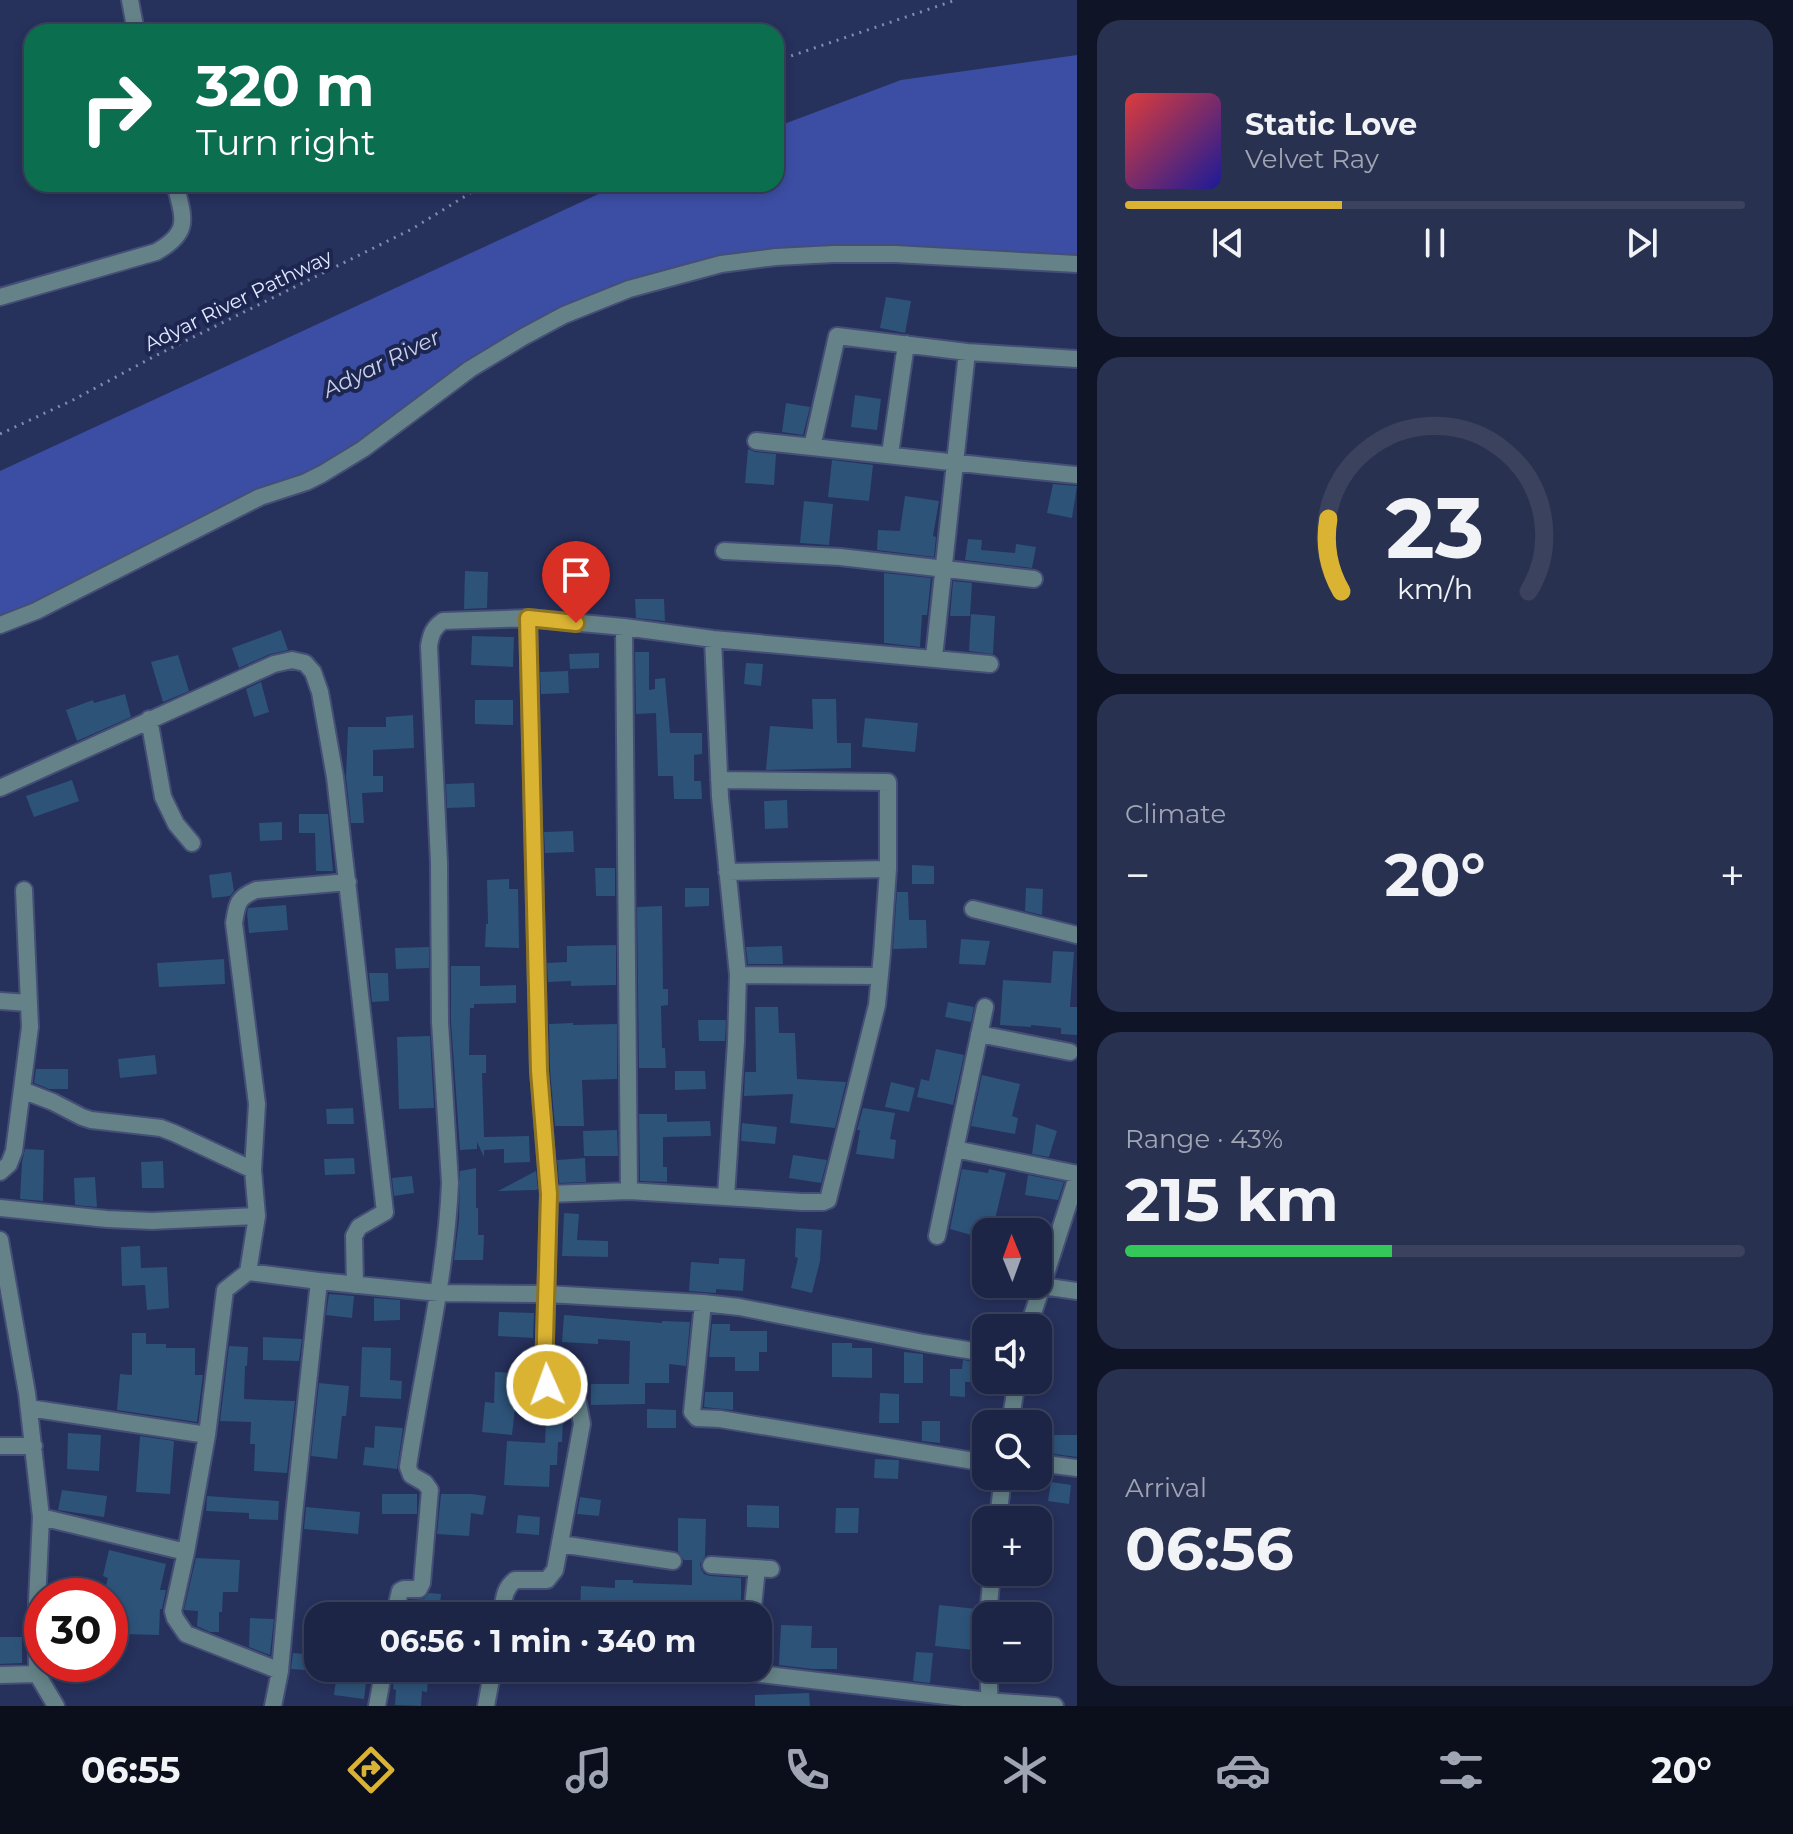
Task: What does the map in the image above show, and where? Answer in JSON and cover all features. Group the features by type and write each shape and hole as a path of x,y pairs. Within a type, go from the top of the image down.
{"street":[{"path":"130,0 134,24"},
{"path":"0,297 156,252 173,243 182,227 177,192"},
{"path":"0,625 36,611 260,497 322,474 363,449 470,369 523,337 564,315 629,289 721,264 776,257 895,254 1077,264"},
{"path":"812,447 837,336 967,352 1077,359"},
{"path":"890,454 906,344"},
{"path":"934,657 967,352"},
{"path":"756,441 1077,475"},
{"path":"724,551 840,557 1034,579"},
{"path":"397,1602 400,1591 419,1589 422,1583 430,1490 411,1475 408,1467 439,1293 450,1183 440,1022 439,863 429,646 435,627 443,621 528,618 713,639 990,664"},
{"path":"503,1602 505,1590 515,1580 547,1580 555,1570 582,1424 578,1403 557,1396 547,1385 544,1375 549,1194 539,1071 528,618"},
{"path":"624,627 629,1191"},
{"path":"713,639 719,780 738,975 726,1196"},
{"path":"0,788 274,664 292,660 305,663 313,672 320,692 335,777 385,1212 359,1227 354,1236 355,1285"},
{"path":"149,719 163,797 176,824 192,843"},
{"path":"549,1194 629,1191 802,1202 828,1200 877,1005 888,869 888,782 719,780"},
{"path":"727,872 888,869"},
{"path":"280,1671 186,1634 173,1611 207,1435 225,1290 248,1272 257,1216 253,1170 257,1104 235,937 236,905 244,895 256,890 348,882"},
{"path":"0,1172 9,1164 14,1151 30,1027 24,890"},
{"path":"973,909 1077,935"},
{"path":"738,975 880,976"},
{"path":"0,1001 29,1003"},
{"path":"937,1236 985,1007"},
{"path":"979,1034 1070,1052"},
{"path":"22,1090 91,1120 161,1128 253,1170"},
{"path":"955,1149 1077,1176 1052,1255"},
{"path":"0,1208 152,1221 257,1216"},
{"path":"0,1240 34,1446 41,1517 38,1578"},
{"path":"248,1272 439,1293 547,1294 703,1303 972,1351"},
{"path":"273,1706 280,1671 319,1281"},
{"path":"1052,1287 1077,1291"},
{"path":"703,1303 693,1389 692,1412 697,1418 720,1419 972,1461"},
{"path":"29,1408 207,1435"},
{"path":"0,1446 34,1446"},
{"path":"1052,1465 1077,1468"},
{"path":"41,1517 186,1552"},
{"path":"560,1544 673,1561"},
{"path":"711,1565 764,1569 756,1602"},
{"path":"0,1675 24,1674"},
{"path":"772,1674 989,1704 1055,1706"},
{"path":"42,1682 56,1706"},
{"path":"377,1706 381,1682"},
{"path":"486,1706 490,1682"},
{"path":"988,1682 989,1704"}],"path":[{"path":"784,58 956,0"},
{"name":"Adyar River Pathway","path":"0,434 412,229 472,192"}],"water":[{"name":"Adyar River","path":"1077,55 1077,267 929,256 717,263 544,325 272,500 0,627 0,471 603,192 784,192 784,124 901,80"}],"building":[{"path":"886,297 911,301 905,333 880,328"},
{"path":"855,395 881,399 877,430 851,427"},
{"path":"786,403 810,407 803,435 782,432"},
{"path":"748,449 776,454 774,485 745,483"},
{"path":"832,460 873,465 869,501 828,497"},
{"path":"1053,484 1077,486 1072,518 1047,513"},
{"path":"905,496 939,501 933,536 936,537 934,557 877,550 878,530 900,531"},
{"path":"804,501 833,504 829,545 800,543"},
{"path":"968,539 982,540 981,550 1015,553 1016,544 1036,547 1032,568 965,560"},
{"path":"465,571 488,572 487,608 464,609"},
{"path":"884,573 931,578 927,615 922,615 920,647 884,643"},
{"path":"953,581 972,583 970,616 950,616"},
{"path":"635,599 664,599 665,621 636,618"},
{"path":"971,614 995,616 993,654 969,651"},
{"path":"281,630 288,650 270,654 239,668 232,648"},
{"path":"472,636 514,637 513,667 471,665"},
{"path":"635,652 649,652 649,690 655,689 655,679 665,678 670,733 702,733 702,754 694,755 694,781 701,781 702,799 674,799 673,776 658,776 656,713 636,714"},
{"path":"599,653 599,668 570,669 569,654"},
{"path":"178,655 189,691 163,702 151,662"},
{"path":"746,663 763,664 761,686 744,684"},
{"path":"568,671 569,693 541,694 540,672"},
{"path":"261,682 269,712 254,717 246,689"},
{"path":"125,694 131,717 77,741 66,710 93,700 94,703"},
{"path":"812,699 836,699 837,743 851,743 851,768 766,770 770,726 813,729"},
{"path":"475,700 513,700 513,725 475,724"},
{"path":"413,715 414,748 373,750 373,776 383,776 383,792 362,793 364,823 351,823 346,777 348,727 386,727 386,717"},
{"path":"865,718 918,723 915,752 862,747"},
{"path":"72,780 79,801 34,817 26,796"},
{"path":"474,783 475,807 447,808 446,784"},
{"path":"787,800 788,828 765,829 764,801"},
{"path":"299,814 328,814 333,871 316,871 315,833 299,833"},
{"path":"282,822 282,840 260,841 259,823"},
{"path":"573,831 574,852 545,853 544,832"},
{"path":"912,865 934,866 934,884 912,884"},
{"path":"595,868 615,868 615,896 596,896"},
{"path":"231,872 234,891 230,896 212,898 209,875"},
{"path":"509,879 509,889 518,889 519,948 485,947 487,880"},
{"path":"685,888 709,888 709,906 685,907"},
{"path":"1026,888 1043,889 1042,915 1025,911"},
{"path":"897,892 908,892 909,920 926,920 927,948 893,949"},
{"path":"286,905 288,930 249,933 248,908"},
{"path":"662,906 663,989 668,989 668,1005 661,1006 666,1068 639,1068 637,907"},
{"path":"961,939 990,941 985,965 959,964"},
{"path":"616,945 616,985 571,986 571,981 548,982 547,963 567,962 567,946"},
{"path":"782,946 783,964 748,964 746,947"},
{"path":"429,947 429,968 396,969 395,948"},
{"path":"1053,951 1074,952 1070,1007 1077,1007 1077,1035 1061,1034 1061,1028 1000,1025 1003,980 1051,983"},
{"path":"224,959 225,984 159,987 157,963"},
{"path":"451,966 480,966 480,986 516,985 516,1003 474,1004 474,1008 470,1008 469,1055 486,1055 486,1073 482,1073 484,1137 529,1136 530,1162 504,1163 504,1149 484,1150 484,1157 477,1142 477,1149 460,1150 451,1022"},
{"path":"369,973 388,973 389,1001 372,1002"},
{"path":"948,1002 974,1007 971,1022 945,1017"},
{"path":"755,1007 778,1007 779,1033 795,1033 797,1079 846,1082 835,1128 790,1123 793,1094 744,1096 745,1072 756,1072"},
{"path":"698,1020 726,1020 725,1041 699,1041"},
{"path":"549,1024 617,1024 617,1079 582,1080 584,1126 555,1126"},
{"path":"430,1036 434,1108 399,1109 397,1037"},
{"path":"936,1049 964,1055 953,1105 917,1097 921,1079 929,1081"},
{"path":"155,1055 157,1074 120,1078 118,1059"},
{"path":"36,1069 68,1069 68,1089 49,1089 34,1083"},
{"path":"675,1071 705,1071 706,1089 675,1090"},
{"path":"982,1075 1020,1084 1012,1116 1018,1118 1015,1134 971,1126"},
{"path":"891,1082 915,1088 909,1112 885,1107"},
{"path":"353,1108 354,1124 327,1124 326,1109"},
{"path":"863,1108 895,1113 890,1139 896,1140 894,1159 856,1154 860,1130 857,1130"},
{"path":"639,1114 667,1114 667,1122 710,1121 711,1136 663,1137 663,1167 667,1167 667,1182 640,1181"},
{"path":"742,1123 777,1127 775,1144 741,1141"},
{"path":"1036,1124 1057,1131 1049,1157 1032,1154"},
{"path":"617,1130 618,1156 584,1156 583,1131"},
{"path":"25,1149 44,1150 43,1201 20,1199"},
{"path":"793,1155 827,1160 821,1183 789,1178"},
{"path":"354,1158 355,1174 325,1175 324,1159"},
{"path":"585,1158 586,1182 559,1183 557,1160"},
{"path":"163,1161 164,1188 142,1188 141,1162"},
{"path":"476,1168 478,1235 484,1235 483,1260 454,1260 460,1171"},
{"path":"962,1169 988,1173 989,1169 1006,1173 995,1218 972,1218 972,1235 950,1229"},
{"path":"536,1171 538,1189 498,1191"},
{"path":"1028,1175 1064,1182 1058,1200 1025,1195"},
{"path":"412,1176 414,1193 394,1196 392,1178"},
{"path":"95,1177 97,1207 75,1205 74,1178"},
{"path":"564,1213 579,1214 577,1240 608,1241 608,1257 562,1256"},
{"path":"796,1228 822,1230 820,1261 812,1293 791,1288 798,1258 795,1257"},
{"path":"140,1246 141,1268 167,1267 169,1308 147,1310 145,1285 122,1286 121,1247"},
{"path":"719,1258 745,1259 743,1291 689,1291 691,1262 719,1264"},
{"path":"329,1294 354,1296 352,1318 326,1315"},
{"path":"374,1298 400,1300 400,1320 374,1321"},
{"path":"499,1312 534,1313 533,1338 498,1336"},
{"path":"564,1315 662,1323 690,1322 686,1366 669,1364 669,1383 645,1383 645,1404 591,1405 591,1384 629,1384 630,1341 598,1339 598,1344 562,1342"},
{"path":"712,1324 730,1324 730,1331 767,1331 767,1352 759,1352 759,1371 735,1371 735,1357 709,1357"},
{"path":"132,1333 146,1333 146,1344 195,1348 195,1375 203,1375 197,1422 117,1410 120,1374 132,1375"},
{"path":"263,1337 302,1339 299,1361 263,1360"},
{"path":"832,1343 852,1343 852,1348 872,1348 872,1378 832,1377"},
{"path":"229,1346 248,1347 244,1399 295,1401 287,1473 254,1471 255,1444 250,1444 251,1422 220,1421"},
{"path":"362,1347 391,1348 390,1380 402,1381 401,1399 360,1397"},
{"path":"904,1352 923,1354 923,1383 904,1383"},
{"path":"963,1360 972,1362 972,1382 965,1382 965,1397 950,1396 950,1369 962,1369"},
{"path":"495,1372 519,1373 512,1435 482,1432 485,1402 494,1403"},
{"path":"319,1383 349,1386 337,1459 311,1456"},
{"path":"705,1392 733,1392 733,1410 704,1407"},
{"path":"880,1393 899,1394 899,1423 879,1423"},
{"path":"647,1409 676,1410 676,1428 647,1428"},
{"path":"546,1418 563,1418 562,1442 558,1442 557,1465 550,1465 549,1487 504,1485 507,1441 545,1443"},
{"path":"922,1421 940,1421 940,1443 922,1441"},
{"path":"375,1426 403,1428 397,1469 363,1465 365,1447 374,1448"},
{"path":"68,1433 101,1435 99,1471 67,1469"},
{"path":"1052,1435 1077,1435 1077,1457 1052,1454"},
{"path":"140,1436 174,1441 170,1494 136,1492"},
{"path":"875,1459 899,1460 898,1479 874,1478"},
{"path":"1052,1482 1071,1485 1069,1504 1048,1501"},
{"path":"62,1490 107,1496 104,1517 58,1510"},
{"path":"382,1494 417,1494 417,1514 382,1514"},
{"path":"441,1494 486,1496 483,1515 471,1513 469,1536 437,1534"},
{"path":"207,1496 279,1501 278,1520 249,1519 249,1513 206,1511"},
{"path":"580,1497 601,1500 599,1516 577,1514"},
{"path":"747,1505 779,1506 779,1528 747,1527"},
{"path":"306,1507 360,1512 358,1534 304,1529"},
{"path":"836,1508 859,1508 858,1533 835,1533"},
{"path":"518,1515 540,1517 539,1535 516,1533"},
{"path":"678,1518 706,1519 705,1556 700,1564 701,1569 710,1576 741,1578 741,1602 580,1602 581,1586 615,1588 615,1580 692,1585 692,1560 684,1560 678,1551"},
{"path":"109,1550 166,1564 160,1590 166,1590 160,1609 159,1635 128,1634 128,1578 103,1576"},
{"path":"196,1558 240,1560 238,1592 223,1592 219,1632 197,1626 198,1611 184,1610"},
{"path":"429,1593 441,1594 440,1602 409,1602 424,1599"},
{"path":"939,1605 972,1608 972,1650 935,1646"},
{"path":"250,1618 274,1619 270,1655 249,1647"},
{"path":"781,1625 812,1626 811,1648 837,1648 837,1669 779,1665"},
{"path":"0,1637 22,1637 22,1663 0,1664"},
{"path":"916,1652 933,1653 930,1683 913,1681"},
{"path":"293,1653 304,1654 304,1670 291,1669"},
{"path":"336,1682 366,1683 364,1699 334,1695"},
{"path":"393,1682 428,1682 427,1692 422,1691 421,1706 395,1705 396,1690 393,1689"},
{"path":"809,1693 810,1706 755,1706 755,1695"}],"route":[{"path":"547,1385 544,1375 549,1194 539,1071 528,618 576,623"}]}
